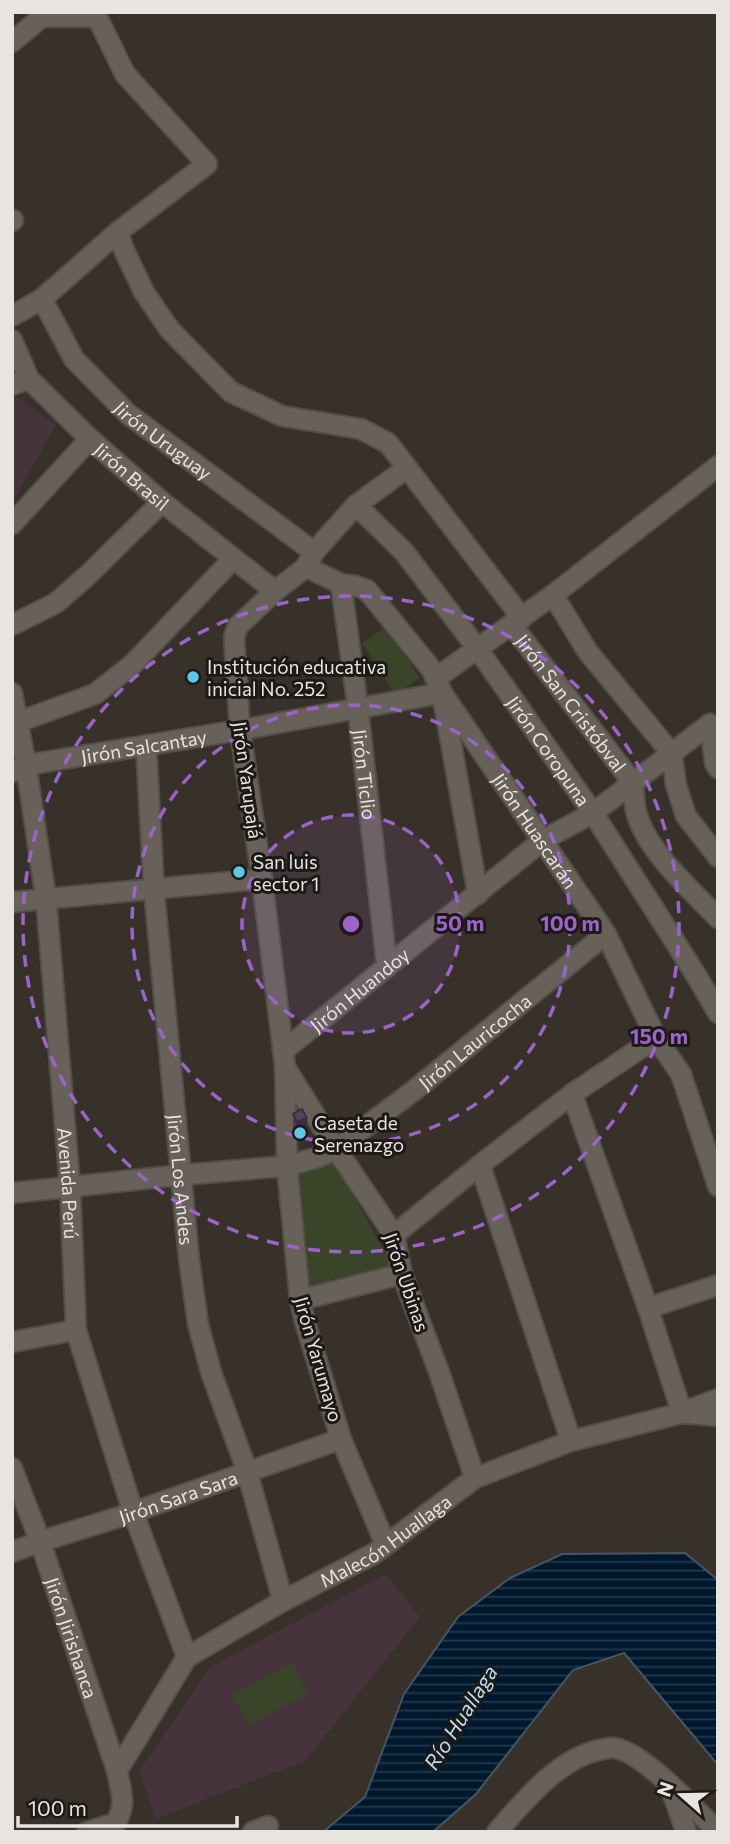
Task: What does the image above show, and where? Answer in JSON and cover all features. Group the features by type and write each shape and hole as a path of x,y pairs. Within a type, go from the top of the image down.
{"street":[{"path":"12,42 42,17 97,17 125,74 207,164 118,232 42,299 12,316"},
{"name":"Jirón San Cristóbval","path":"118,232 144,292 170,330 230,392 282,416 361,429 388,443 633,783 637,815 646,836 665,862 718,918"},
{"name":"Jirón Uruguay","path":"42,299 74,359 128,414 310,559"},
{"name":"Jirón Brasil","path":"12,340 21,382 162,502 275,591"},
{"path":"12,523 90,439"},
{"name":"Jirón Salcantay","path":"19,769 358,709 439,686 477,648 553,595 718,466"},
{"name":"Jirón Yarupajá","path":"287,1166 284,1059 240,730 234,637 238,626 310,559 356,505 407,468"},
{"path":"12,625 56,603 162,502"},
{"name":"Jirón Coropuna","path":"356,505 404,552 477,648 593,813 718,1013"},
{"path":"18,722 95,694 133,664 233,559"},
{"name":"Jirón Huascarán","path":"310,559 341,584 367,590 432,670 439,686 606,934 656,1038 681,1074 718,1186"},
{"name":"Jirón Ticlio","path":"341,584 387,967"},
{"path":"553,595 588,652 672,754 676,785 686,816 718,857"},
{"path":"439,686 478,894"},
{"name":"Avenida Perú","path":"12,692 18,722 19,769 46,899 70,1186 76,1329 132,1513 187,1657"},
{"name":"Jirón Huandoy","path":"284,1059 387,967 542,840 593,813 710,723 715,764 718,768"},
{"name":"Jirón Los Andes","path":"146,745 154,890 189,1259 198,1324 211,1372 247,1471 283,1601"},
{"path":"12,902 262,879"},
{"name":"Jirón Lauricocha","path":"12,1193 287,1166 319,1157 336,1149 412,1092 606,934"},
{"path":"394,1235 572,1094 656,1038"},
{"name":"Jirón Ubinas","path":"284,1059 336,1149 394,1235 402,1274 475,1478"},
{"path":"572,1094 682,1413 718,1399"},
{"name":"Jirón Yarumayo","path":"287,1166 300,1300 305,1322 341,1439 386,1544"},
{"path":"480,1166 570,1441"},
{"path":"300,1300 402,1274"},
{"path":"648,1308 718,1285"},
{"path":"12,1342 76,1329"},
{"name":"Malecón Huallaga","path":"117,1771 187,1657 283,1601 375,1553 475,1478 570,1441 682,1413 718,1416"},
{"name":"Jirón Sara Sara","path":"12,1552 341,1439"},
{"name":"Jirón Jirishanca","path":"12,1468 40,1541 117,1771 123,1809 116,1823 87,1832"},
{"path":"497,1832 523,1802 567,1763 587,1753 611,1747 636,1758 670,1784 718,1832"},
{"path":"670,1784 686,1832"}],"shaded area":[{"path":"12,393 56,425 12,503"},
{"path":"386,1574 420,1617 305,1761 156,1819 139,1771 210,1667"}],"green space":[{"path":"386,627 420,678 395,694 362,643"},
{"path":"332,1158 393,1266 307,1292 294,1173"},
{"path":"292,1663 308,1694 248,1725 232,1694"}],"water":[{"name":"Río Huallaga","path":"685,1553 718,1580 718,1765 624,1653 573,1670 476,1794 433,1832 323,1832 365,1797 404,1694 458,1617 510,1578 562,1554"}],"building":[{"path":"302,1109 307,1118 297,1122 293,1114"}],"place":[{"name":"Institución educativa inicial No. 252","path":"193,677"},
{"name":"San luis sector 1","path":"239,872"},
{"name":"Caseta de Serenazgo","path":"300,1133"}]}
